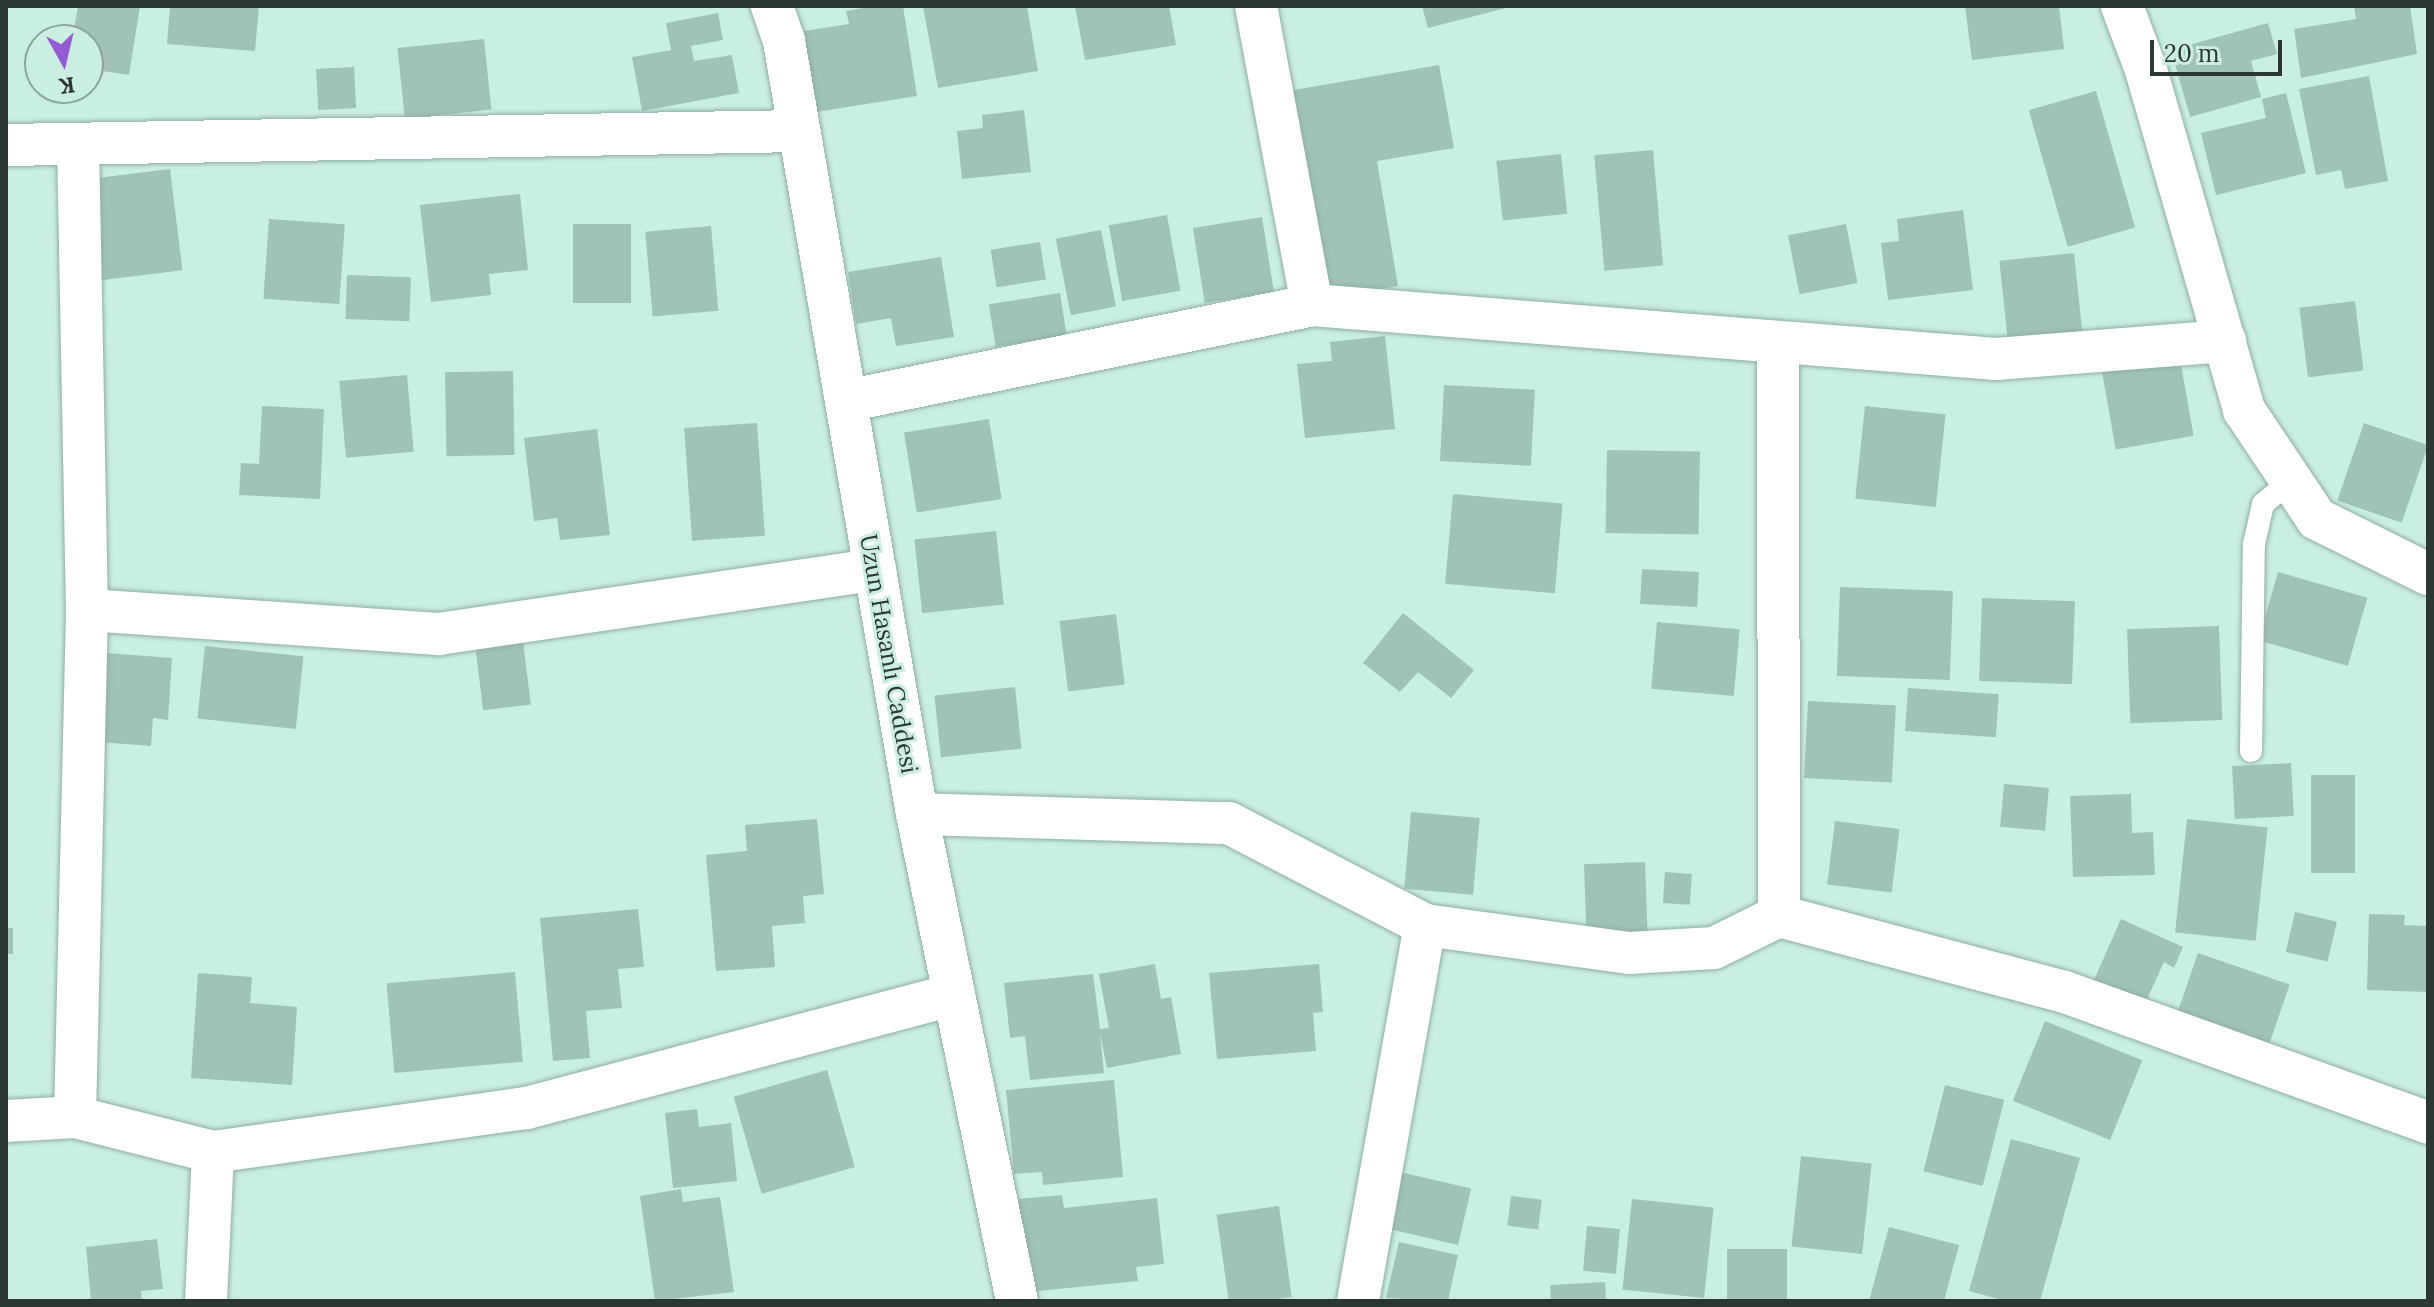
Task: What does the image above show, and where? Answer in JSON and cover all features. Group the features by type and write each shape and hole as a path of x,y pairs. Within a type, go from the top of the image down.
{"street":[{"name":"Uzun Hasanlı Caddesi","path":"772,6 799,131 917,814 1017,1301"},
{"path":"1256,6 1312,305"},
{"path":"2122,6 2146,70 2244,410 2317,519 2428,574"},
{"path":"6,145 799,131"},
{"path":"75,1117 87,610 78,144"},
{"path":"846,401 1312,305 1778,345 1996,359 2225,341"},
{"path":"1778,345 1779,916"},
{"path":"87,610 439,634 875,570"},
{"path":"917,814 1229,823 1425,925 1629,953 1714,948 1779,916 2065,992 2428,1123"},
{"path":"1358,1301 1425,925"},
{"path":"6,1121 75,1117 213,1152 527,1108 954,994"},
{"path":"206,1301 213,1152"}],"lane":[{"path":"2251,751 2254,544 2263,504 2292,480"}],"building":[{"path":"78,6 140,6 129,75 104,71 104,24 75,24"},
{"path":"170,6 259,6 255,51 167,44"},
{"path":"903,6 917,96 816,112 804,31 849,24 846,11"},
{"path":"923,6 1027,6 1038,71 938,88"},
{"path":"1075,6 1169,6 1176,45 1085,60"},
{"path":"1422,6 1510,6 1510,7 1428,28"},
{"path":"1965,6 2059,6 2064,49 1972,60"},
{"path":"2354,6 2410,6 2417,54 2301,78 2294,29 2356,19"},
{"path":"718,13 723,40 691,46 694,61 732,55 739,93 642,111 632,57 671,50 666,23"},
{"path":"2268,23 2277,54 2251,61 2261,97 2190,117 2171,50"},
{"path":"484,39 491,110 405,119 397,48"},
{"path":"1439,65 1454,148 1377,161 1398,286 1323,299 1288,91"},
{"path":"354,67 356,108 318,110 316,69"},
{"path":"2369,76 2388,181 2345,189 2341,170 2316,175 2299,89"},
{"path":"2096,91 2135,227 2068,247 2029,110"},
{"path":"2286,93 2306,173 2216,195 2201,133 2266,118 2262,99"},
{"path":"1024,110 1031,172 962,179 957,131 983,128 982,115"},
{"path":"1653,150 1663,266 1604,271 1594,155"},
{"path":"1561,154 1567,214 1503,220 1496,161"},
{"path":"170,169 182,270 99,280 87,179"},
{"path":"520,194 528,270 489,274 491,295 431,302 420,205"},
{"path":"1963,210 1973,290 1888,300 1881,243 1899,241 1897,219"},
{"path":"1167,215 1180,291 1122,301 1109,225"},
{"path":"1262,217 1274,292 1205,303 1193,228"},
{"path":"269,219 345,224 339,304 263,299"},
{"path":"573,224 631,224 631,303 573,303"},
{"path":"1846,224 1857,283 1800,294 1788,235"},
{"path":"711,226 718,311 653,316 645,232"},
{"path":"1101,230 1116,307 1071,315 1056,239"},
{"path":"1040,242 1046,280 997,287 991,250"},
{"path":"2074,253 2083,342 2009,349 1999,261"},
{"path":"941,257 954,337 896,346 891,318 856,324 848,272"},
{"path":"347,275 411,277 409,321 345,319"},
{"path":"1060,293 1067,335 996,347 989,304"},
{"path":"2355,301 2364,370 2308,377 2299,308"},
{"path":"1385,336 1395,429 1305,438 1297,364 1332,361 1330,342"},
{"path":"2180,359 2194,436 2116,450 2102,373"},
{"path":"513,371 514,455 446,456 445,372"},
{"path":"407,375 414,452 346,458 339,381"},
{"path":"1444,385 1535,390 1531,466 1440,461"},
{"path":"262,406 324,409 320,499 239,495 241,463 259,464"},
{"path":"1865,406 1946,414 1936,507 1855,498"},
{"path":"989,419 1002,499 917,512 904,432"},
{"path":"757,423 765,536 692,541 684,428"},
{"path":"2364,423 2428,445 2402,523 2337,501"},
{"path":"597,429 610,535 560,540 557,518 534,521 524,438"},
{"path":"1607,450 1700,452 1699,535 1606,533"},
{"path":"1453,494 1563,504 1555,593 1445,584"},
{"path":"996,531 1004,605 922,613 914,540"},
{"path":"1642,569 1699,572 1697,607 1640,604"},
{"path":"2278,572 2367,598 2348,666 2258,640"},
{"path":"1840,587 1953,591 1950,680 1837,676"},
{"path":"1982,598 2075,601 2072,684 1979,681"},
{"path":"1403,613 1474,670 1451,698 1418,672 1400,692 1363,663"},
{"path":"1116,614 1125,684 1068,691 1059,621"},
{"path":"1657,622 1740,629 1734,696 1651,689"},
{"path":"2219,626 2222,720 2130,723 2127,629"},
{"path":"523,641 531,705 483,710 475,647"},
{"path":"205,646 303,656 296,729 197,719"},
{"path":"107,653 172,658 168,720 153,718 151,746 100,742"},
{"path":"1015,687 1021,749 941,757 934,695"},
{"path":"1908,688 1999,694 1996,737 1905,731"},
{"path":"1808,701 1896,706 1892,783 1804,778"},
{"path":"2291,763 2294,816 2235,819 2232,766"},
{"path":"2311,775 2355,775 2355,873 2311,873"},
{"path":"2004,784 2049,788 2045,831 2000,827"},
{"path":"2131,794 2132,833 2153,832 2155,875 2073,877 2070,796"},
{"path":"1411,812 1480,818 1473,895 1404,889"},
{"path":"817,819 824,894 803,896 805,923 772,926 775,967 716,971 706,855 747,851 745,825"},
{"path":"2187,819 2268,827 2256,941 2175,932"},
{"path":"1835,821 1900,829 1892,892 1827,885"},
{"path":"1645,862 1648,936 1587,938 1584,864"},
{"path":"1665,872 1692,874 1690,905 1663,903"},
{"path":"638,909 644,967 618,969 622,1008 586,1011 590,1058 553,1061 540,918"},
{"path":"2295,912 2337,922 2328,962 2286,952"},
{"path":"2369,914 2405,915 2404,925 2428,926 2428,992 2367,990"},
{"path":"2121,919 2183,947 2174,968 2164,962 2141,1012 2090,989"},
{"path":"6,928 13,928 13,954 6,954"},
{"path":"2198,953 2290,985 2268,1047 2177,1015"},
{"path":"1155,964 1161,999 1171,997 1181,1054 1107,1068 1100,1033 1104,1073 1030,1080 1025,1036 1010,1038 1004,983 1093,974 1100,1029 1109,1028 1099,974"},
{"path":"1319,964 1323,1012 1313,1013 1316,1051 1217,1059 1209,973"},
{"path":"515,972 523,1062 394,1073 386,983"},
{"path":"198,973 252,977 250,1003 297,1007 292,1085 191,1078"},
{"path":"2045,1021 2142,1060 2110,1140 2013,1101"},
{"path":"827,1070 855,1167 762,1194 734,1097"},
{"path":"1114,1080 1123,1177 1043,1185 1042,1172 1014,1174 1006,1090"},
{"path":"1945,1085 2004,1100 1983,1186 1923,1171"},
{"path":"697,1109 699,1127 731,1123 737,1181 673,1188 665,1113"},
{"path":"2011,1139 2080,1158 2040,1301 2006,1301 1969,1291"},
{"path":"1801,1156 1872,1163 1862,1254 1791,1247"},
{"path":"1400,1172 1471,1188 1458,1245 1387,1229"},
{"path":"681,1189 683,1202 720,1197 734,1292 655,1301 640,1196"},
{"path":"1062,1195 1064,1208 1157,1198 1164,1264 1136,1267 1138,1281 1028,1292 1018,1199"},
{"path":"1511,1196 1542,1200 1538,1230 1507,1226"},
{"path":"1632,1199 1714,1208 1704,1298 1622,1290"},
{"path":"1279,1206 1292,1297 1229,1301 1217,1215"},
{"path":"1587,1226 1620,1229 1616,1274 1583,1271"},
{"path":"1889,1227 1959,1245 1944,1301 1869,1301"},
{"path":"157,1239 163,1289 141,1291 142,1301 91,1301 86,1247"},
{"path":"1399,1242 1458,1255 1448,1301 1386,1298"},
{"path":"1727,1249 1787,1249 1787,1301 1727,1301"},
{"path":"1605,1282 1606,1301 1551,1301 1550,1285"}]}
